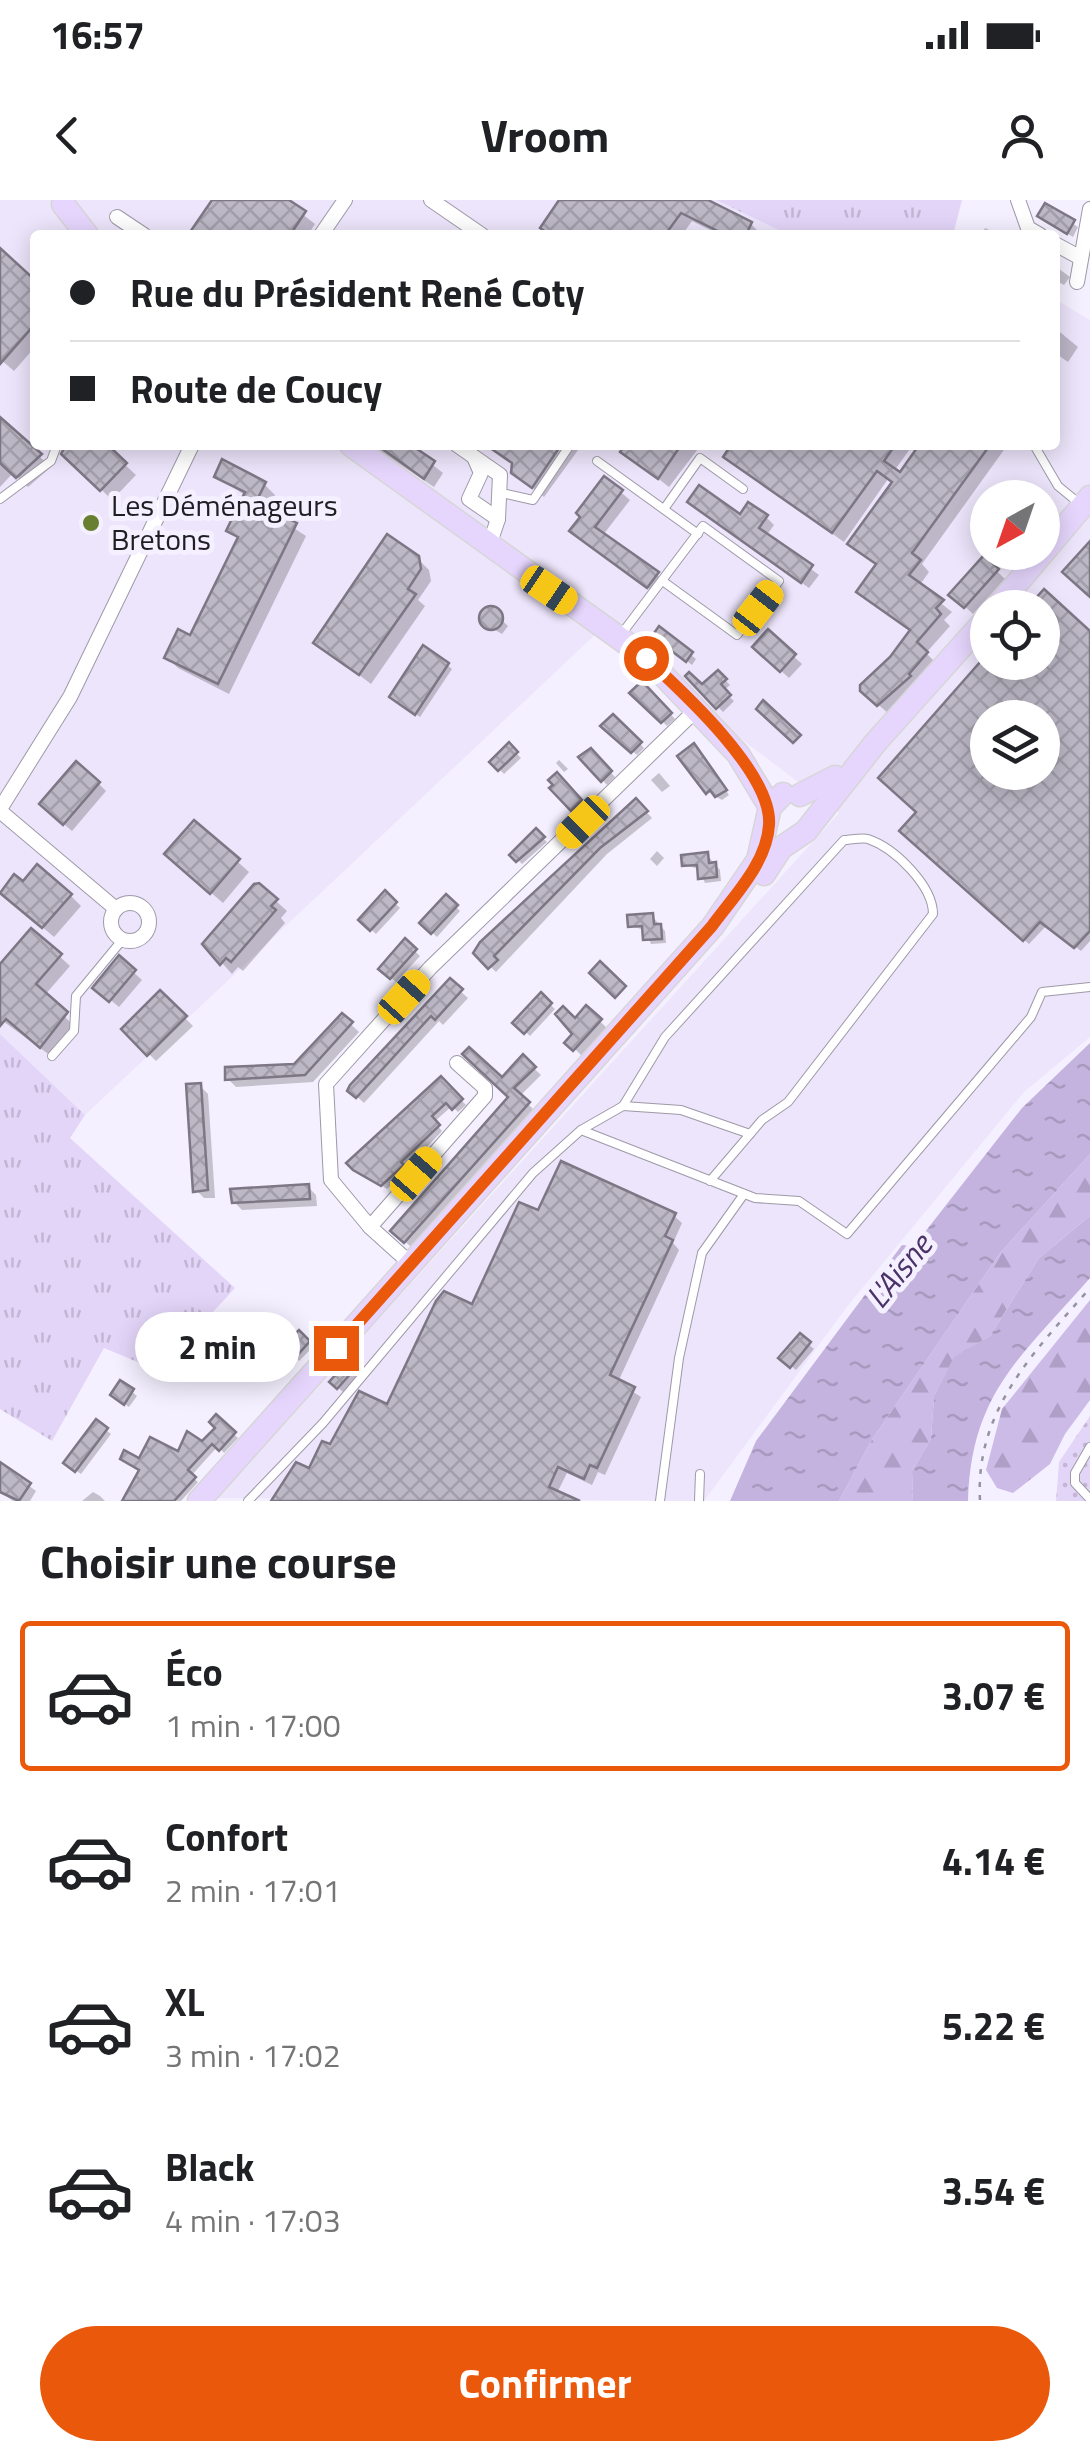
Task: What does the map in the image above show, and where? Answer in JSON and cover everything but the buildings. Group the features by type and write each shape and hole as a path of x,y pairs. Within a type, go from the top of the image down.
{"main road":[{"path":"62,202 75,230"},
{"path":"62,202 84,230"},
{"path":"359,450 489,529 530,577 620,636 738,754 781,805 780,834 794,837"},
{"path":"1012,590 1088,505"},
{"path":"712,926 754,889 780,848 806,831 876,742 970,637"},
{"path":"199,1501 712,926 758,860 781,805 831,782 876,742"},
{"path":"781,805 810,805 812,820"}],"street":[{"path":"324,230 345,200"},
{"path":"431,200 475,230"},
{"path":"1018,200 1031,230"},
{"path":"1077,282 1090,209"},
{"path":"117,217 136,230"},
{"path":"1060,247 1080,257"},
{"path":"116,910 0,810 70,697 190,450"},
{"path":"464,450 500,475 502,493 489,529"},
{"path":"474,457 482,469 469,499 489,529"},
{"path":"411,1264 370,1227 332,1180 326,1084 457,942 697,709"},
{"path":"134,904 148,915 145,934 135,940 123,939 112,926 116,910 134,904"},
{"path":"370,1227 485,1096 486,1088 457,1063"}],"lane":[{"path":"0,499 51,461 55,450"},
{"path":"502,493 534,500 567,450"},
{"path":"1037,450 1058,486 1088,505"},
{"path":"664,510 700,458 743,489"},
{"path":"597,461 698,534"},
{"path":"620,636 703,526 780,581 737,635 664,582"},
{"path":"248,1501 323,1423 533,1173 581,1130 623,1106 666,1037 844,840 867,838 901,860 933,898 933,914 788,1102 750,1134 710,1180"},
{"path":"52,1056 74,1031 76,996 123,939"},
{"path":"581,1130 744,1194 799,1201 847,1234 1031,1016 1042,992 1090,987"},
{"path":"623,1106 681,1110 750,1134"},
{"path":"660,1501 678,1358 702,1253 744,1194"},
{"path":"1090,1447 1075,1473 1075,1483 1090,1499"},
{"path":"699,1501 700,1474"}],"path":[{"path":"980,1500 981,1460 1005,1392 1090,1288"}],"shaded area":[{"path":"0,200 716,200 779,230 30,230 30,450 1060,450 1060,302 1090,320 1090,1037 1024,1092 846,1308 704,1501 208,1498 405,1290 839,813 599,631 85,1115 0,1034"}],"green space":[{"path":"716,200 962,200 954,230 779,230"},
{"path":"0,1034 85,1115 70,1138 235,1288 159,1371 104,1348 52,1441 0,1409"},
{"path":"1090,1154 1090,1216 1039,1258 990,1336 954,1358 934,1396 931,1439 912,1471 913,1501 839,1501 871,1441 1000,1253"},
{"path":"1090,1300 1090,1400 1065,1434 1050,1464 1013,1493 997,1488 986,1470 1002,1409"},
{"path":"1090,1416 1090,1501 1056,1501 1059,1462"}],"water":[{"name":"L'Aisne","path":"1090,1043 1090,1154 1000,1253 871,1441 839,1501 730,1501 756,1441 902,1245 914,1246 1022,1108"},
{"path":"1090,1216 1090,1278 1023,1354 990,1403 971,1463 968,1501 913,1501 912,1471 931,1439 934,1396 954,1357 990,1336 1039,1258"}],"place":[{"name":"Les Déménageurs Bretons","path":"91,523"}],"route":[{"path":"336,1348 712,926 758,860 770,823 770,807 738,754 646,658"}]}
